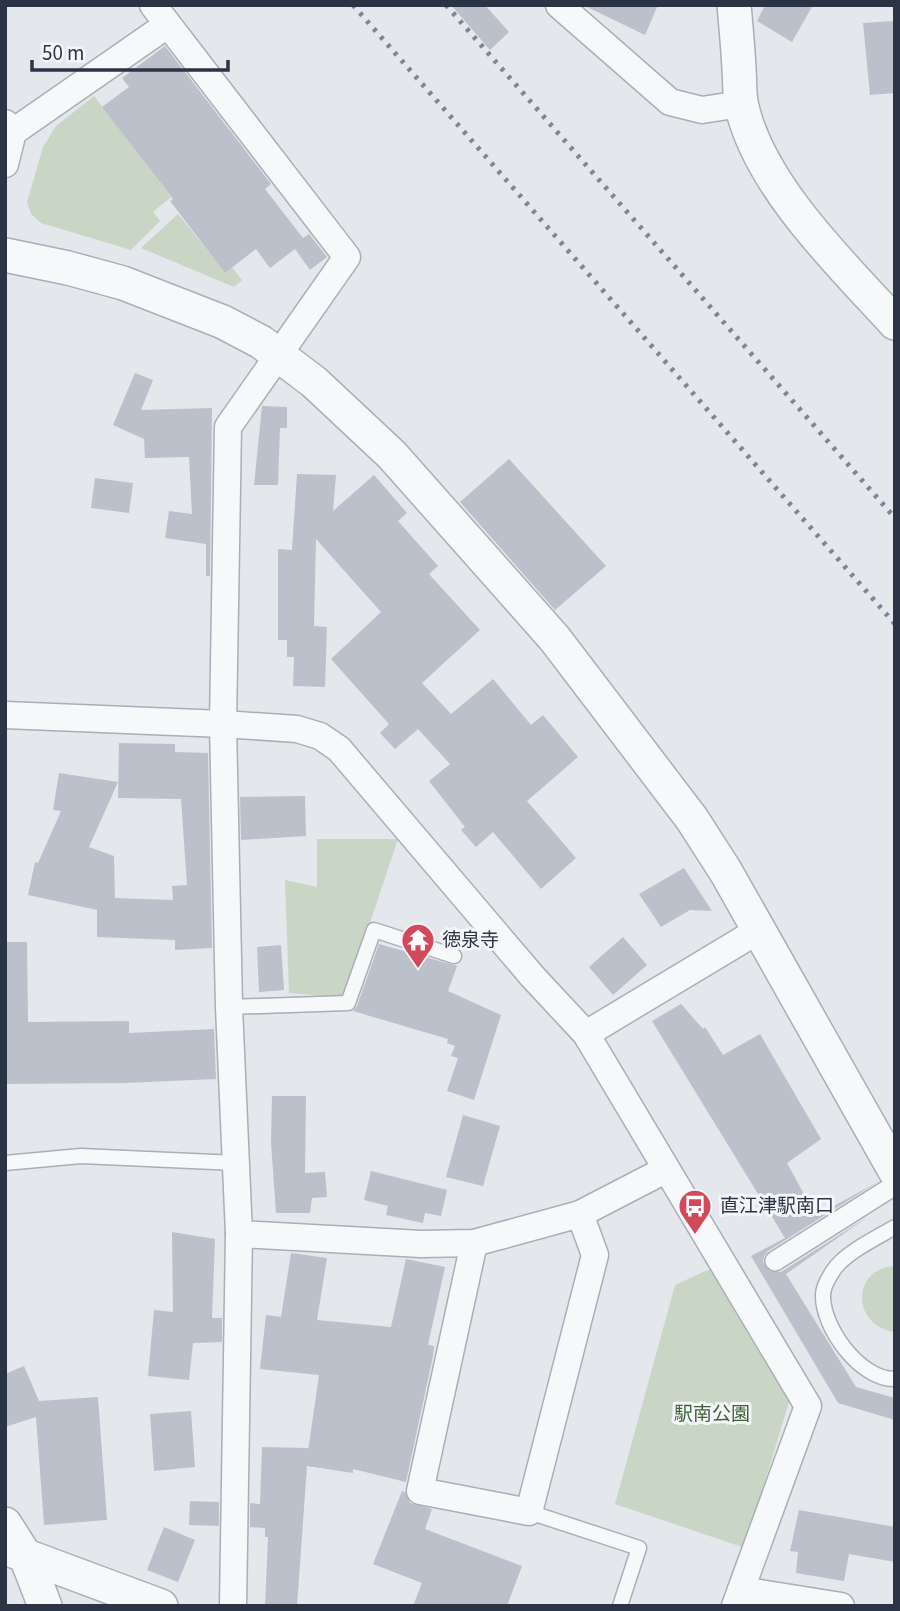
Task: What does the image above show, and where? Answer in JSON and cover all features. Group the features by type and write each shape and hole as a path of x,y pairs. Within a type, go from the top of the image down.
{"street":[{"path":"559,5 670,102 702,110 741,104"},
{"path":"734,5 741,104 750,135 789,200 826,248 895,323"},
{"path":"5,164 9,128 160,15 347,257 228,427 223,724 229,1007 239,1234 233,1606"},
{"path":"5,255 123,283 223,322 278,355 314,382 392,455 555,639 692,819 759,930 895,1171"},
{"path":"5,715 296,729 320,736 339,749 513,955 586,1034 808,1406 738,1598 841,1606"},
{"path":"586,1034 759,930"},
{"path":"239,1234 421,1244 474,1243 580,1214 665,1170"},
{"path":"775,1261 895,1185"},
{"path":"474,1243 420,1491 529,1512 595,1255 580,1214"},
{"path":"5,1524 16,1553 45,1606"},
{"path":"16,1553 161,1606"}],"lane":[{"path":"229,1007 348,1003 374,930 454,956"},
{"path":"5,1163 81,1156 236,1163"},
{"path":"895,1227 859,1248 835,1267 822,1293 826,1316 853,1361 868,1372 895,1379"},
{"path":"529,1512 639,1548 620,1606"}],"green space":[{"path":"94,96 171,197 153,212 160,221 131,250 41,223 31,214 27,202 43,147 56,126"},
{"path":"178,214 224,271 231,266 242,280 234,287 141,248"},
{"path":"317,839 398,839 345,998 289,993 285,880 317,887"},
{"path":"895,1266 895,1332 881,1328 870,1319 862,1298 864,1286 870,1276 881,1269"},
{"name":"駅南公園","path":"710,1269 789,1402 745,1548 615,1504 675,1285"}],"building":[{"path":"451,5 485,5 509,32 490,50"},
{"path":"583,5 658,5 645,35"},
{"path":"765,5 813,5 792,42 757,21"},
{"path":"895,21 895,93 870,95 863,23"},
{"path":"165,46 271,184 265,189 303,238 309,234 327,257 310,270 295,249 270,268 256,249 225,273 170,201 173,199 102,107 129,87 122,78"},
{"path":"135,373 153,380 141,410 212,408 210,576 206,576 206,544 165,538 169,511 192,514 189,457 145,458 144,439 113,425"},
{"path":"262,406 287,407 287,428 280,428 278,485 254,485"},
{"path":"509,459 606,566 555,610 460,502"},
{"path":"297,474 336,475 333,511 374,475 407,513 398,521 438,566 429,574 480,630 422,683 451,714 493,679 531,725 543,715 578,757 527,801 576,858 541,889 493,832 476,847 461,830 465,827 429,781 450,764 418,729 395,749 380,733 389,724 331,659 381,612 316,539 314,626 327,627 325,687 293,686 294,657 287,657 287,640 278,640 278,549 292,550"},
{"path":"95,478 133,483 129,513 91,508"},
{"path":"119,743 175,744 175,752 208,753 212,948 175,950 175,940 97,937 97,910 28,895 35,862 38,863 61,811 53,810 59,773 118,782 89,847 114,856 115,898 173,900 172,886 187,885 181,799 118,798"},
{"path":"305,796 306,836 241,840 240,797"},
{"path":"684,868 712,911 690,910 661,927 639,894"},
{"path":"623,937 647,965 613,995 589,967"},
{"path":"5,942 27,942 28,1022 129,1021 129,1033 214,1029 216,1079 5,1084"},
{"path":"379,944 457,966 448,991 501,1015 474,1100 447,1091 458,1058 451,1056 455,1046 447,1043 448,1039 353,1011"},
{"path":"281,945 284,990 259,992 257,947"},
{"path":"681,1004 703,1029 705,1027 723,1055 760,1034 821,1139 787,1163 816,1216 879,1181 768,1251 763,1262 769,1271 781,1272 869,1216 786,1274 856,1387 895,1398 895,1420 838,1403 751,1256 785,1238 652,1021"},
{"path":"272,1096 306,1096 305,1173 325,1172 327,1197 312,1198 310,1213 276,1213 271,1142"},
{"path":"463,1115 500,1126 483,1186 446,1177"},
{"path":"371,1171 447,1190 441,1216 425,1213 423,1223 386,1215 388,1206 364,1200"},
{"path":"172,1232 215,1239 212,1318 222,1318 222,1342 193,1343 189,1380 148,1376 154,1310 173,1312"},
{"path":"291,1253 327,1258 317,1320 391,1327 406,1259 445,1267 428,1345 434,1346 433,1356 406,1482 353,1469 353,1473 307,1466 297,1606 265,1606 268,1537 265,1537 265,1528 250,1527 250,1503 260,1504 262,1447 308,1448 308,1451 319,1375 260,1369 266,1315 281,1317"},
{"path":"24,1366 39,1401 98,1397 107,1520 44,1525 36,1417 5,1427 5,1374"},
{"path":"191,1411 195,1467 154,1471 150,1414"},
{"path":"402,1491 410,1503 432,1509 425,1529 522,1566 507,1606 413,1606 422,1583 373,1564"},
{"path":"190,1501 219,1502 219,1526 189,1525"},
{"path":"799,1510 895,1527 895,1562 849,1554 844,1581 796,1573 798,1552 790,1551"},
{"path":"164,1527 195,1540 178,1582 147,1570"}],"railway":[{"path":"353,5 895,624"},
{"path":"446,5 895,518"}],"place":[{"name":"徳泉寺","path":"418,970"},
{"name":"直江津駅南口","path":"695,1236"}]}
